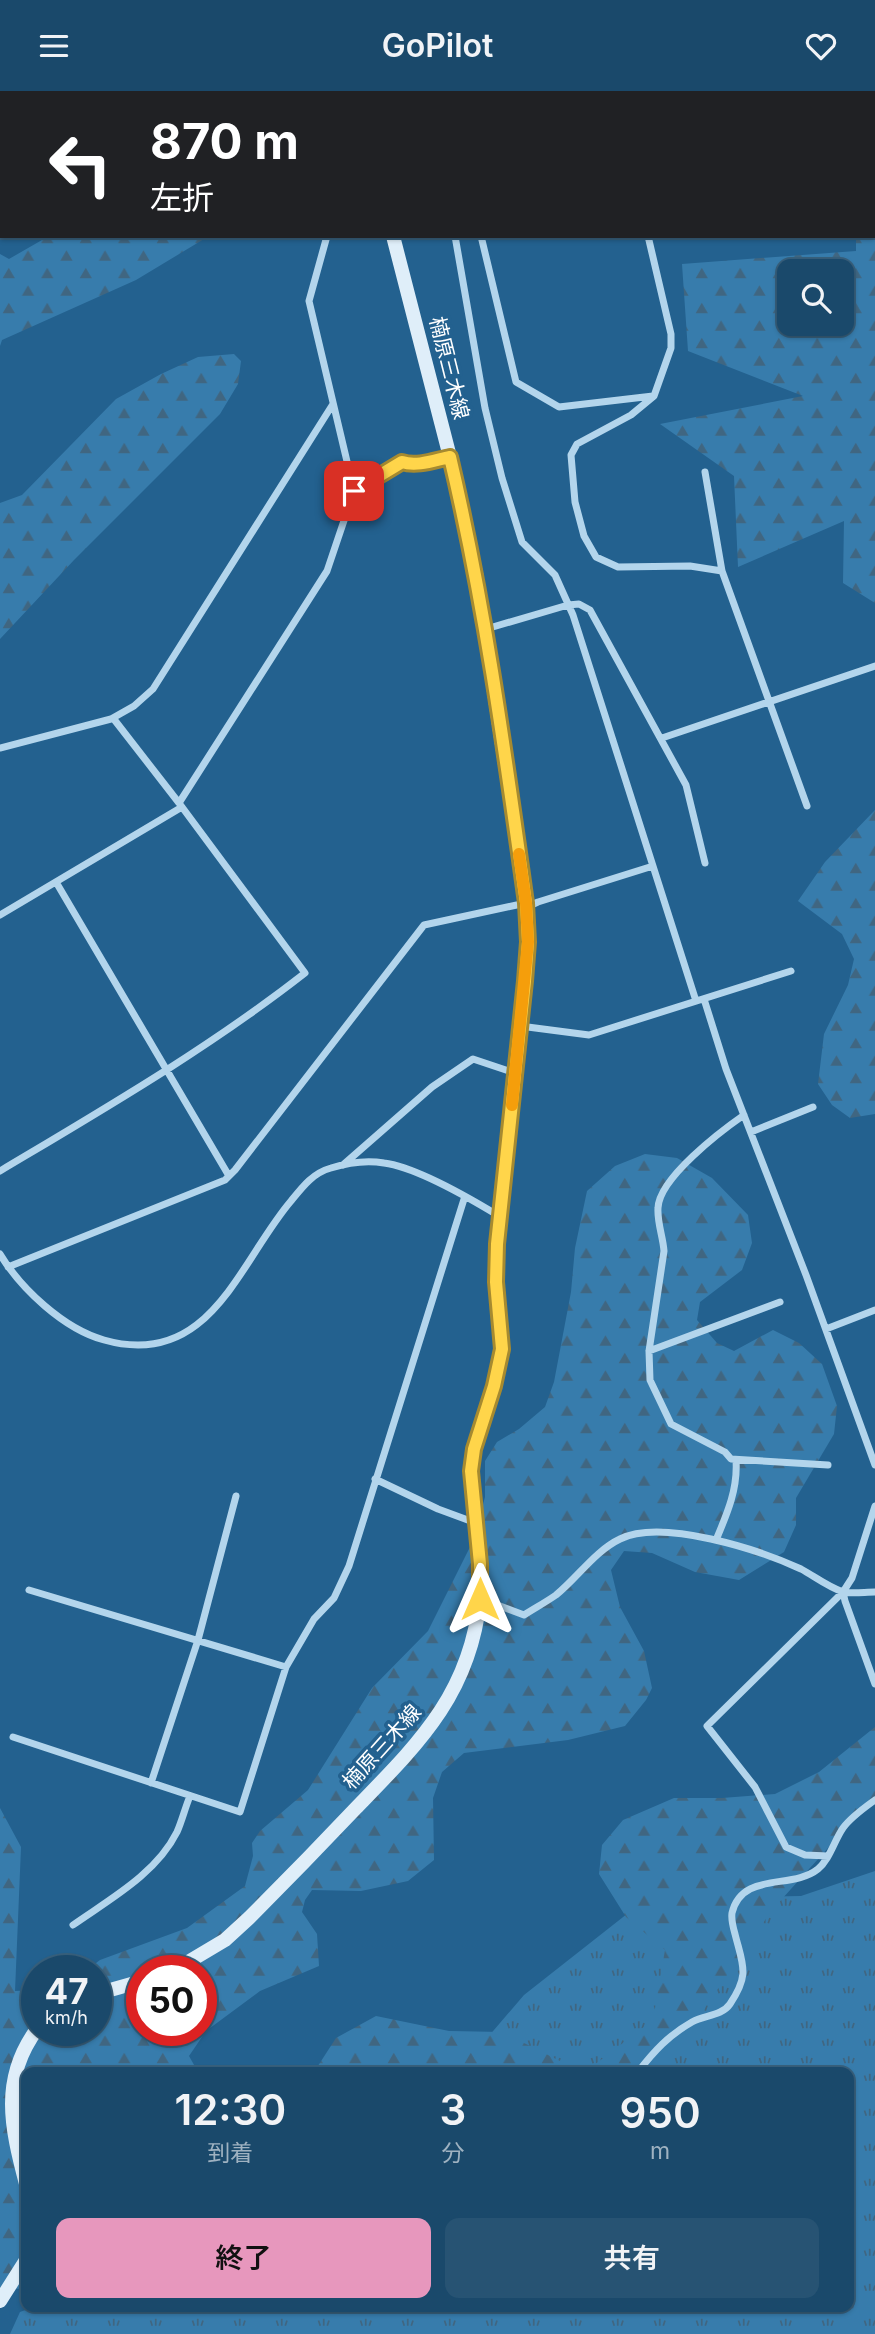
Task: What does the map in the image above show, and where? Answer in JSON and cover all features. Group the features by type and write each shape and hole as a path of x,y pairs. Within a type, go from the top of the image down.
{"main road":[{"name":"楠原三木線","path":"200,1955 225,1940 249,1918 419,1742 448,1700 463,1667 472,1642 480,1599 480,1564 471,1471 474,1449 494,1386 502,1349 496,1282 500,1216 528,942 526,905 486,629 469,535 394,238"},
{"path":"21,2164 9,2116 10,2088 24,2046"},
{"path":"0,2301 21,2268"}],"street":[{"path":"0,915 180,805 327,571 354,491 309,301 326,238"},
{"path":"455,238 485,408 502,478 523,542 555,575 568,605 653,866 700,1000 872,1446 875,1465"},
{"path":"481,238 516,382 559,407 654,396"},
{"path":"648,238 671,334 671,348 654,396 631,415 577,444 571,455 575,502 584,536 596,557 618,567 690,566 722,571"},
{"path":"0,748 113,718 134,706 153,689 333,404"},
{"path":"354,491 402,462 408,464 450,457"},
{"path":"705,472 722,571 807,806"},
{"path":"486,629 568,605 579,604 590,610 686,785 705,863"},
{"path":"662,738 875,666"},
{"path":"0,1171 168,1071 305,973 113,718"},
{"path":"8,1267 225,1180 424,925 538,902 653,866"},
{"path":"56,882 229,1176"},
{"path":"520,1026 589,1035 791,971"},
{"path":"342,1165 432,1087 474,1059 515,1073"},
{"path":"751,1132 813,1107"},
{"path":"744,1115 725,1128 682,1167 671,1179 659,1202 657,1211 664,1251 649,1351 650,1380 671,1424 725,1452 736,1461 828,1465"},
{"path":"0,1254 25,1288 87,1335 127,1345 154,1343 173,1338 190,1329 230,1291 281,1212 309,1180 331,1168 371,1162 398,1166 465,1196 500,1216"},
{"path":"13,1737 240,1812 286,1667 314,1619 334,1598 344,1580 465,1196"},
{"path":"649,1351 780,1302"},
{"path":"826,1329 875,1310"},
{"path":"716,1540 728,1513 737,1477 736,1461"},
{"path":"375,1479 475,1523"},
{"path":"151,1783 198,1640 236,1496"},
{"path":"828,1856 804,1855 786,1847 755,1787 707,1726 844,1592 852,1578 875,1506"},
{"path":"480,1599 524,1615 555,1596 606,1547 622,1537 644,1533 716,1540 768,1555 844,1592 875,1593"},
{"path":"29,1590 286,1667"},
{"path":"844,1592 875,1684"},
{"path":"73,1925 133,1883 162,1854 177,1832 190,1796"},
{"path":"642,2067 661,2043 673,2034 696,2019 728,2007 744,1980 745,1971 732,1925 733,1912 741,1895 759,1884 817,1870 844,1827 859,1811 875,1800"}],"green space":[{"path":"46,238 206,238 136,280 2,340 0,346 0,254 9,259"},
{"path":"856,238 875,238 875,603 843,583 844,521 738,567 734,476 660,424 803,396 688,351 682,264 856,251"},
{"path":"234,354 241,361 238,384 220,414 74,560 0,639 0,503 22,495 116,399 198,357"},
{"path":"875,810 875,1114 850,1118 832,1105 818,1084 824,1034 848,985 854,959 842,934 798,901 825,862"},
{"path":"645,1154 677,1158 712,1178 748,1215 752,1243 742,1270 700,1302 697,1320 717,1343 734,1351 773,1330 799,1343 822,1364 837,1406 834,1434 796,1498 796,1525 784,1552 739,1580 695,1572 652,1553 624,1551 611,1570 620,1607 644,1651 652,1688 646,1700 625,1726 568,1740 464,1753 442,1772 433,1798 434,1860 408,1881 361,1891 312,1890 305,1900 302,1912 317,1934 319,1966 260,1991 217,2023 217,1955 126,1955 126,2046 196,2046 189,2056 195,2067 21,2067 21,2289 0,2288 0,1808 21,1847 15,1991 21,1991 21,2046 112,2046 112,1956 187,1928 245,1886 253,1856 252,1843 260,1831 308,1790 372,1688 428,1631 474,1539 485,1497 485,1461 497,1442 519,1429 545,1407 554,1382 571,1292 575,1248 587,1191 615,1166"},
{"path":"875,1727 875,1796 772,1910 691,2028 643,2067 592,2067 653,2020 665,1950 626,1917 599,1874 602,1845 623,1820 674,1798 775,1794 819,1772"},
{"path":"875,1871 875,2334 10,2334 21,2312 854,2312 854,2067 462,2067 524,1995 646,1899 801,1896"},
{"path":"376,2016 449,2031 502,2032 572,2067 317,2067 336,2038"}],"slow traffic":[{"path":"512,1105 528,942 519,854"}],"route":[{"path":"354,491 402,462 408,464 450,457 469,535 483,611 526,903 528,942 525,981 497,1244 496,1282 502,1349 494,1386 474,1449 471,1471 480,1564 480,1599"}]}
